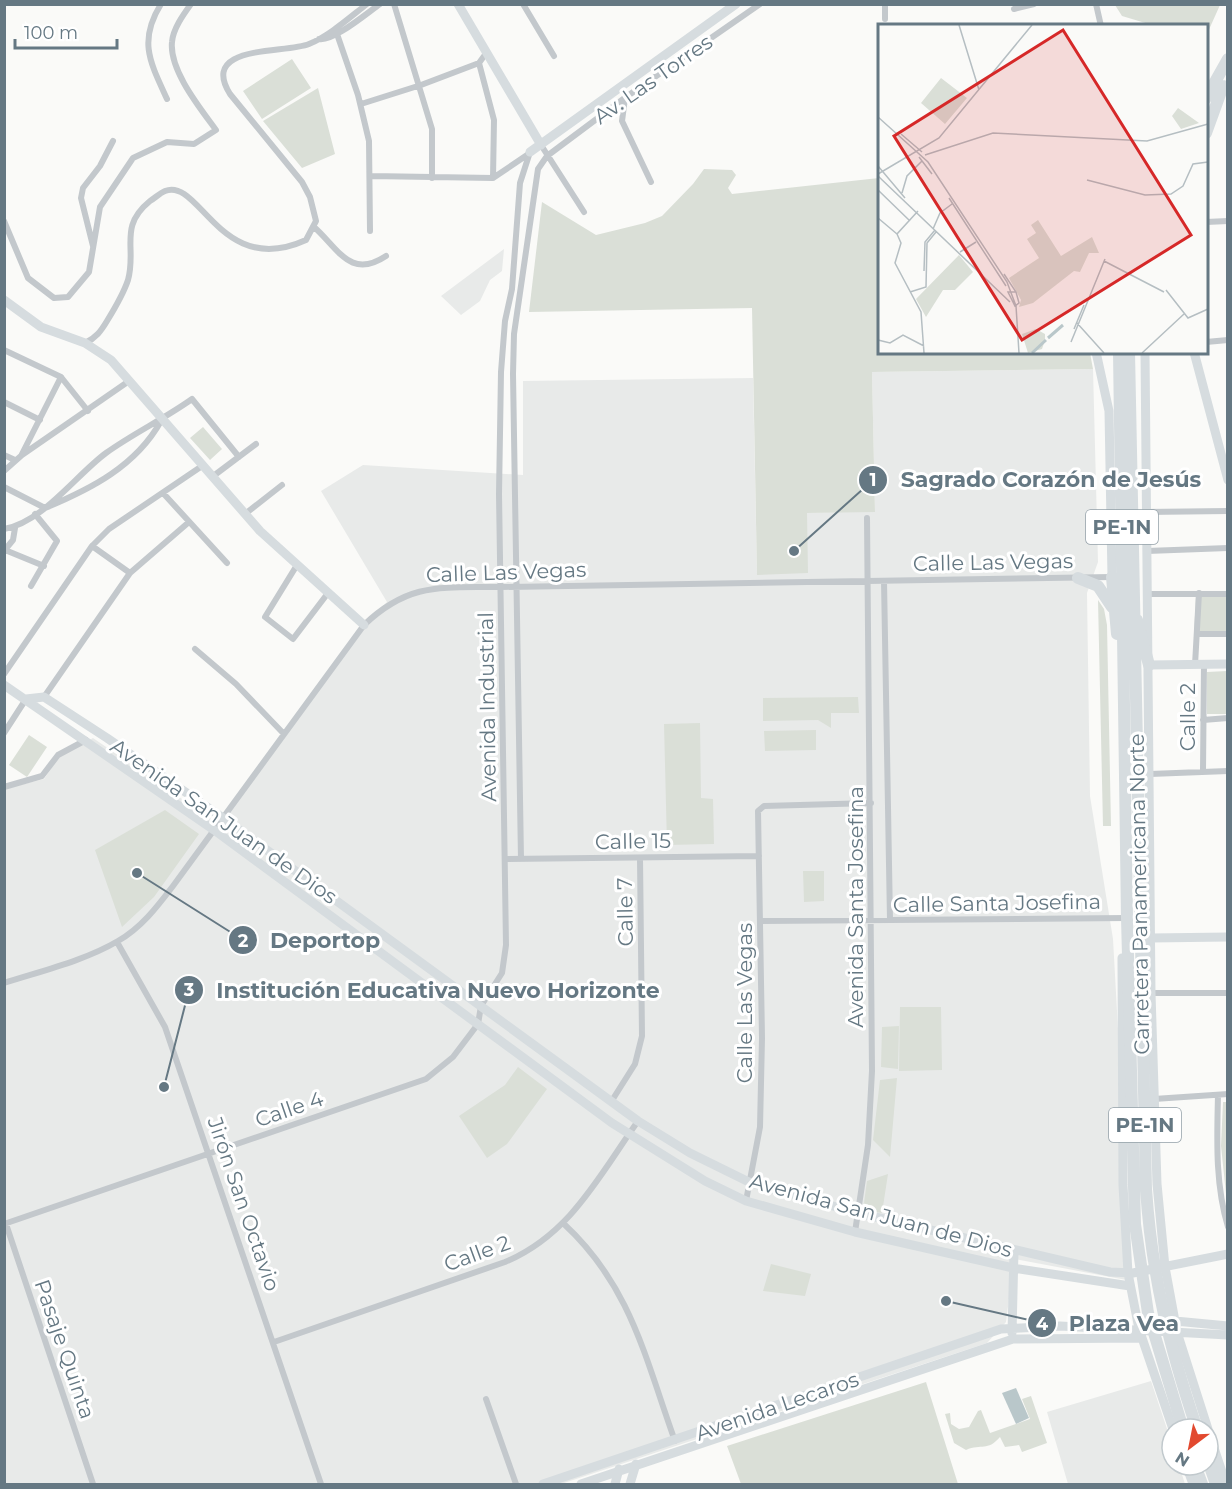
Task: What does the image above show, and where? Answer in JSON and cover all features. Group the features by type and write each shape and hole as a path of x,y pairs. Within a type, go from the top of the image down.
{"highway":[{"path":"1208,94 1227,59"},
{"path":"1208,113 1225,81"},
{"path":"1208,128 1225,81"},
{"name":"Carretera Panamericana Norte","path":"1127,354 1148,1215 1160,1307 1193,1417"},
{"name":"Carretera Panamericana Norte","path":"1127,354 1125,700 1127,923 1136,1240 1152,1329 1179,1417"},
{"path":"1112,577 1125,700"},
{"path":"1078,578 1090,581 1103,590 1115,617"},
{"path":"1133,607 1149,665"},
{"path":"1122,958 1127,923"}],"main road":[{"path":"458,4 541,145"},
{"name":"Av. Las Torres","path":"530,152 736,4"},
{"path":"5,303 40,327 85,343 111,360 161,421 245,514 297,565 364,625"},
{"path":"1096,354 1108,411 1112,577"},
{"path":"1145,354 1144,512 1148,594 1151,993 1157,1184 1163,1267 1175,1321 1174,1332 1203,1417"},
{"path":"1195,354 1227,480"},
{"path":"1149,665 1227,664"},
{"name":"Avenida San Juan de Dios","path":"4,685 87,740 214,830 612,1123 671,1162 746,1200 855,1232 1013,1268 1130,1286"},
{"path":"26,699 44,697"},
{"name":"Avenida San Juan de Dios","path":"44,697 223,818 638,1121 690,1153 751,1183 858,1213 1014,1251 1130,1273 1227,1254"},
{"path":"1151,938 1227,937"},
{"path":"1122,958 1123,1173 1130,1286 1169,1417"},
{"path":"612,1123 621,1109"},
{"path":"1013,1339 1011,1327 1014,1251"},
{"path":"1175,1321 1227,1326"},
{"name":"Avenida Lecaros","path":"543,1485 1011,1327 1227,1335"},
{"name":"Avenida Lecaros","path":"581,1485 1013,1339 1142,1332"},
{"path":"630,1485 638,1453"},
{"path":"615,1485 622,1458"},
{"path":"1220,1467 1226,1485"}],"street":[{"path":"161,4 146,37 150,57 167,99"},
{"path":"4,221 28,278 54,298 68,297 85,279 92,262 100,207 121,172 133,158 167,142 194,144 216,130 187,90 171,45 191,4"},
{"path":"85,343 99,334 123,292 130,266 129,242 133,220 141,209 167,190 178,189 186,193 219,229 245,246 274,249 306,240 314,227 315,211 307,190 230,94 224,76 228,64 239,55 295,48 319,39 367,4"},
{"path":"319,39 326,40 337,34 380,4"},
{"path":"394,4 421,85 433,133 432,178"},
{"path":"523,4 554,56"},
{"name":"Av. Las Torres","path":"547,156 626,97 760,4"},
{"path":"885,4 885,19"},
{"path":"1014,9 1034,4"},
{"path":"1096,4 1101,24"},
{"path":"337,34 361,104 369,141 370,231"},
{"path":"361,104 479,63 487,51"},
{"path":"479,63 495,124 493,178"},
{"path":"626,97 622,121 651,182"},
{"path":"93,246 81,198 83,188 100,166 113,141"},
{"path":"541,145 584,212"},
{"path":"371,176 493,178 530,152"},
{"name":"Avenida Industrial","path":"481,1006 501,973 505,959 506,860 499,494 501,372 505,321 512,289 520,183 530,152"},
{"path":"521,859 515,587 514,334 523,290 535,182 542,162 547,156"},
{"path":"1208,222 1227,221"},
{"path":"314,227 340,255 361,266 370,265 386,256"},
{"path":"1208,342 1227,340"},
{"path":"4,350 61,377 88,411"},
{"path":"22,455 61,377"},
{"path":"4,471 15,460 129,381"},
{"path":"45,508 106,453 143,428 161,421 192,399 239,457"},
{"path":"4,402 40,420"},
{"path":"4,529 15,528 45,508 101,483 141,450 152,438 161,421"},
{"path":"212,477 256,444"},
{"path":"4,455 15,460"},
{"path":"4,674 92,546 109,530 202,466"},
{"path":"245,514 282,485"},
{"path":"4,487 45,508"},
{"path":"163,493 227,563"},
{"path":"1144,512 1227,512"},
{"path":"31,586 57,541 35,514"},
{"name":"Avenida Santa Josefina","path":"855,1232 868,1144 872,1071 867,518"},
{"path":"44,697 130,573 189,522"},
{"path":"15,528 13,540 5,551 44,566"},
{"path":"92,546 130,573"},
{"path":"1147,551 1227,548"},
{"path":"297,565 265,617 293,639 327,592"},
{"name":"Calle Las Vegas","path":"4,983 117,942 152,912 364,625 394,600 425,589 1112,577"},
{"name":"Avenida Santa Josefina","path":"884,581 890,920"},
{"name":"Calle 2","path":"1199,593 1197,634 1203,720 1203,771"},
{"path":"1148,594 1227,594"},
{"path":"1197,634 1227,634"},
{"path":"195,649 232,680 284,734"},
{"path":"4,733 26,699"},
{"path":"1203,720 1227,718"},
{"path":"4,787 42,776 58,755 87,740"},
{"path":"1150,774 1227,771"},
{"name":"Calle Las Vegas","path":"746,1200 760,1127 762,1038 758,811 764,806 871,803"},
{"name":"Calle 15","path":"506,860 759,856"},
{"name":"Calle 7","path":"611,1102 632,1071 642,1036 640,858"},
{"name":"Calle Santa Josefina","path":"760,921 1127,923"},
{"name":"Jirón San Octavio","path":"117,942 165,1027 321,1485"},
{"path":"1151,993 1227,993"},
{"name":"Calle 4","path":"5,1224 426,1079 453,1057 477,1024 481,1006"},
{"path":"1154,1099 1227,1094"},
{"path":"1218,1095 1218,1167 1221,1206 1227,1227"},
{"name":"Calle 2","path":"274,1342 505,1262 537,1246 564,1224 638,1121"},
{"name":"Pasaje Quinta","path":"5,1224 93,1485"},
{"path":"564,1224 601,1262 618,1288 628,1309 675,1440"},
{"path":"486,1399 516,1485"}],"shaded area":[{"path":"1115,5 1220,5 1208,32 1208,24 1149,24 1122,16"},
{"path":"292,59 311,88 262,119 243,91"},
{"path":"318,88 335,154 302,168 263,121"},
{"path":"704,169 732,170 736,175 728,188 732,194 878,178 878,354 1090,354 1093,369 872,372 875,512 807,513 808,573 757,575 752,308 529,312 542,202 596,235 645,223 662,216"},
{"path":"504,249 502,271 490,280 480,301 461,315 441,296"},
{"path":"1093,369 1098,562 1087,593 1090,796 1113,939 1132,1281 1014,1259 1006,1322 987,1343 561,1484 5,1484 4,789 44,779 59,757 93,738 217,823 361,627 387,602 321,491 363,465 523,475 523,381 753,378 757,575 807,513 875,511 872,372"},
{"path":"203,427 222,449 210,460 190,438"},
{"path":"1196,595 1227,595 1227,634 1194,635"},
{"path":"1098,600 1104,609 1107,625 1111,826 1103,826"},
{"path":"1227,671 1227,714 1207,714 1207,672"},
{"path":"858,697 859,713 831,713 831,728 818,720 763,721 763,698"},
{"path":"700,723 701,798 713,799 714,844 667,845 664,724"},
{"path":"816,730 816,750 765,751 764,731"},
{"path":"29,735 47,747 27,777 9,765"},
{"path":"165,810 199,834 154,897 122,927 95,850"},
{"path":"803,871 824,871 824,901 804,902"},
{"path":"900,1007 941,1007 942,1070 899,1071"},
{"path":"899,1026 898,1069 881,1067 882,1027"},
{"path":"518,1067 547,1089 507,1144 487,1158 459,1116 505,1085"},
{"path":"897,1078 890,1157 873,1140 880,1080"},
{"path":"1223,1102 1227,1102 1227,1203 1221,1146"},
{"path":"888,1174 882,1213 863,1210 867,1181"},
{"path":"771,1264 811,1274 805,1296 763,1291"},
{"path":"1151,1381 1163,1417 1160,1417 1160,1477 1183,1477 1185,1484 1068,1484 1047,1412"},
{"path":"926,1382 958,1484 741,1484 727,1446"},
{"path":"1016,1388 1029,1418 1016,1424 1002,1393"},
{"path":"1031,1396 1047,1443 1022,1452 1019,1445 1005,1447 1000,1437 988,1446 966,1450 954,1443 945,1414 950,1413 951,1424 959,1429 969,1427 978,1411 981,1410 990,1433 1030,1419 1022,1399"}],"place":[{"name":"Sagrado Corazón de Jesús","path":"794,551"},
{"name":"Deportop","path":"137,873"},
{"name":"Institución Educativa Nuevo Horizonte","path":"164,1087"},
{"name":"Plaza Vea","path":"946,1301"}]}
